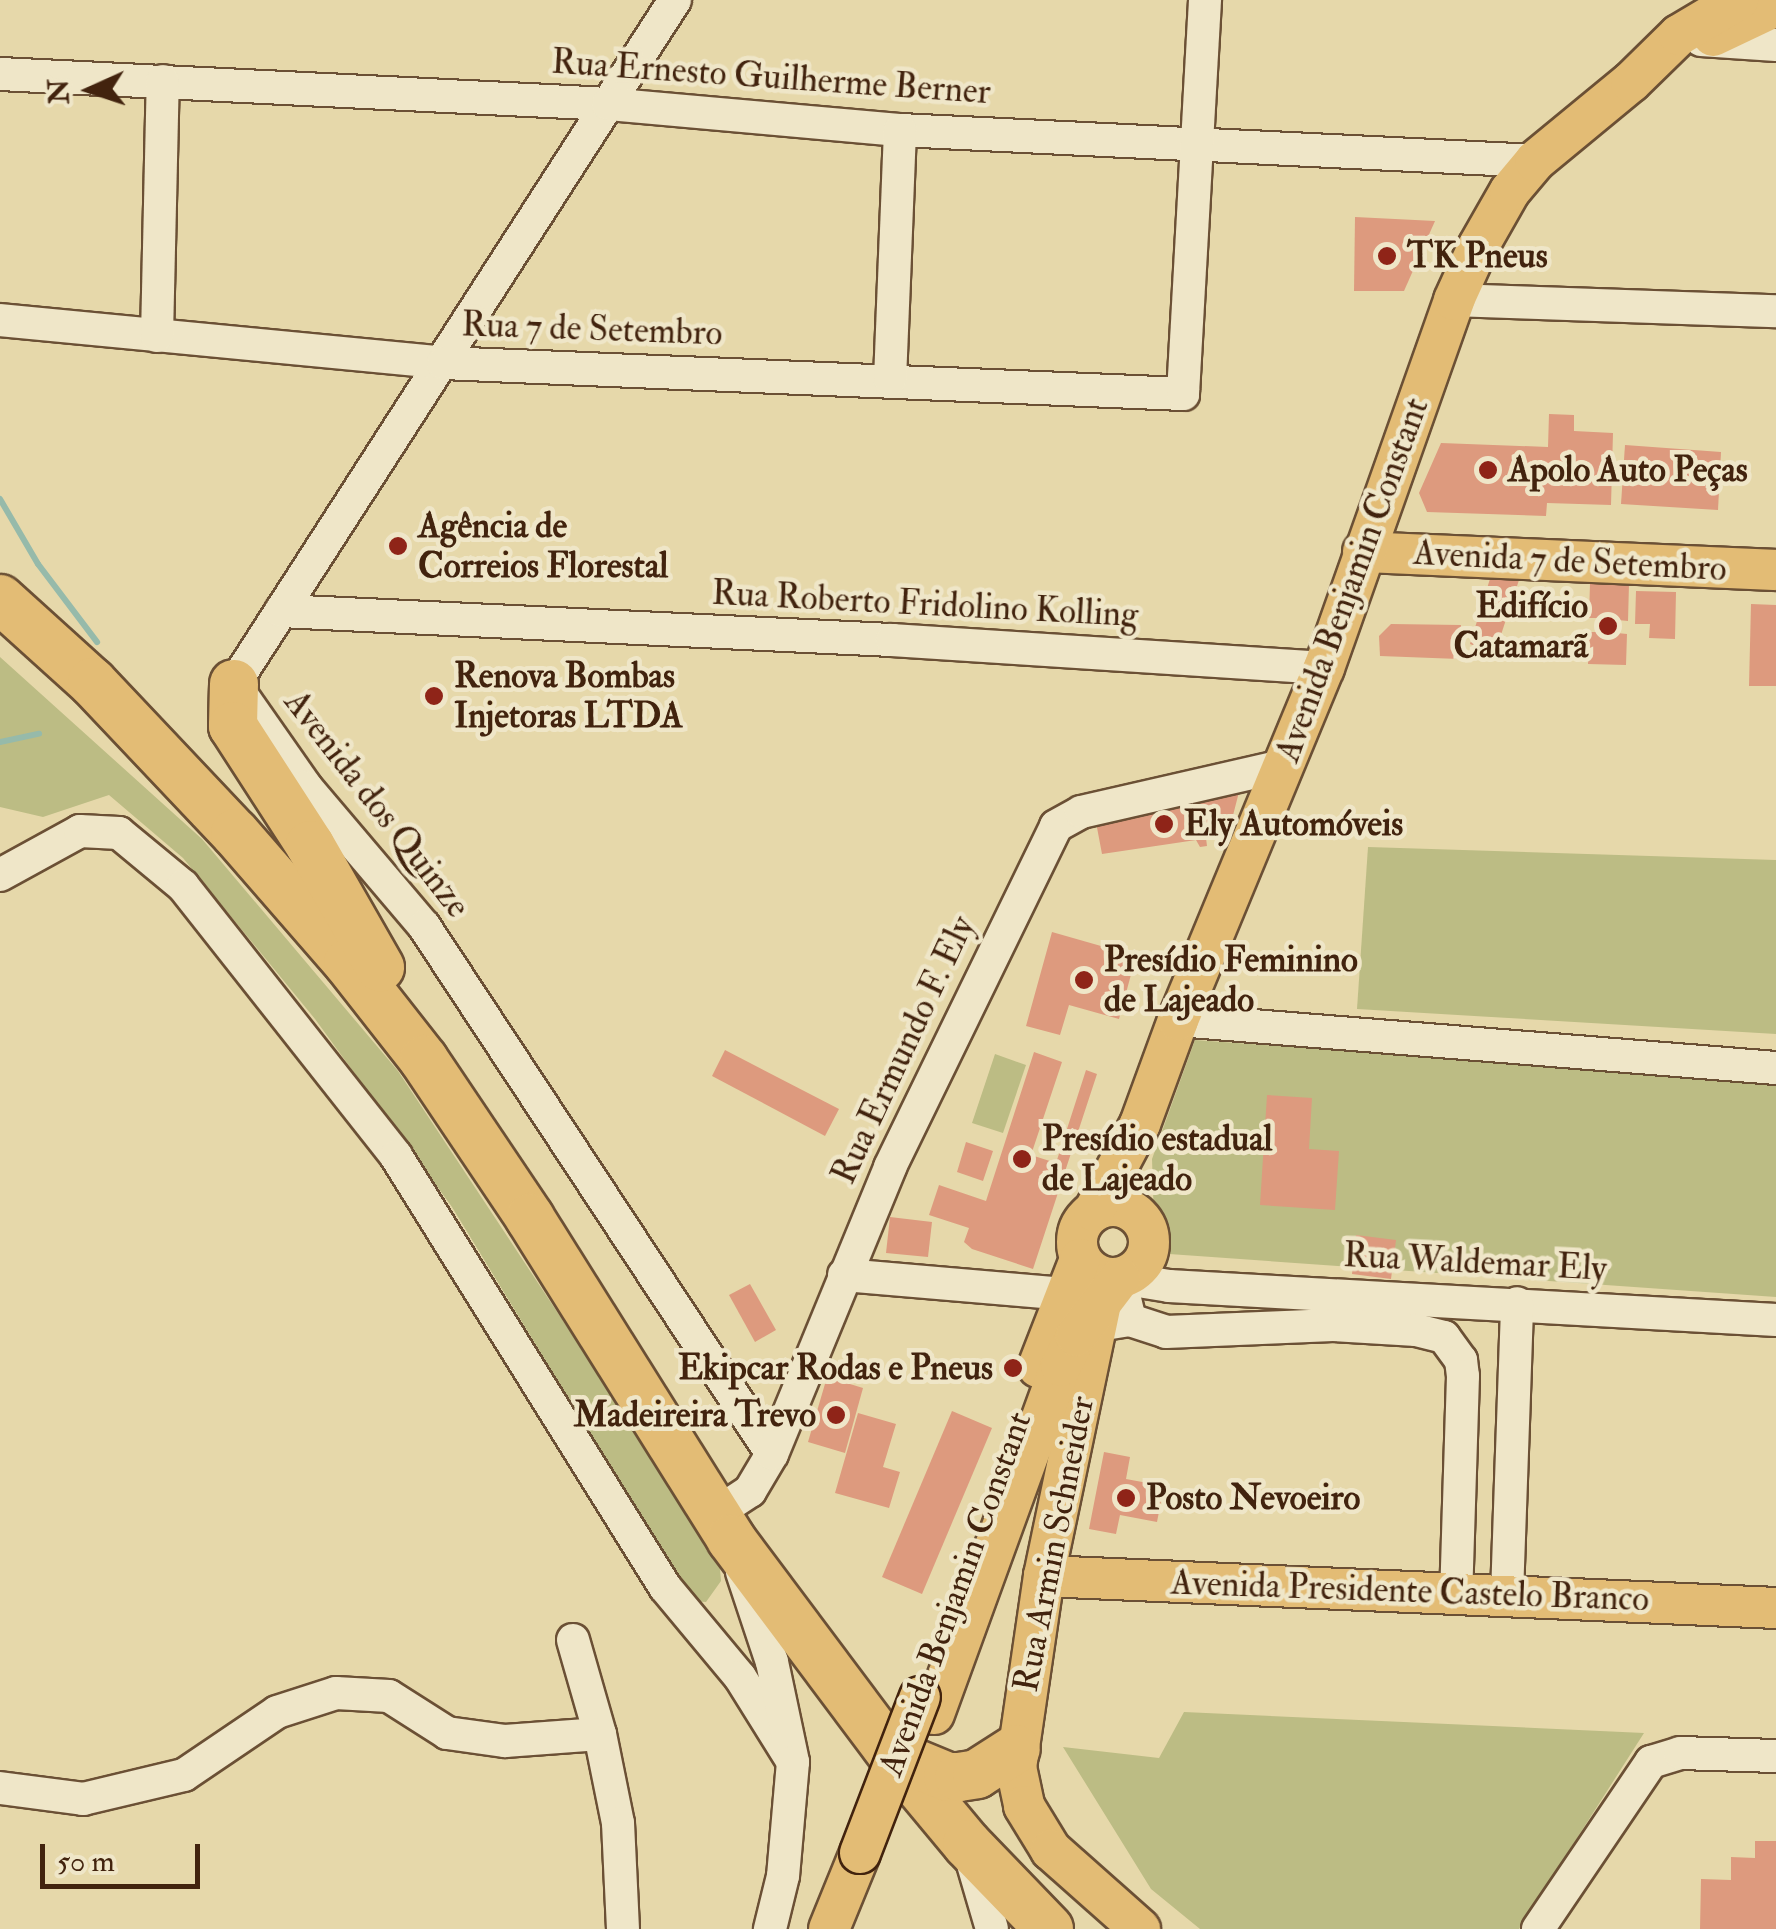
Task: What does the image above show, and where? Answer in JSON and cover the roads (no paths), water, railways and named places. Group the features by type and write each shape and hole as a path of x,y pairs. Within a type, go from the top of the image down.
{"highway":[{"path":"0,600 92,682 235,833 348,963 424,1060 530,1218 723,1527 892,1754 967,1844 1048,1929"},
{"path":"234,684 232,726 310,845 400,998 424,1060"},
{"path":"892,1754 948,1777 959,1777 978,1774 1016,1749"}],"main road":[{"name":"Avenida Benjamin Constant","path":"1098,1300 1078,1232 1094,1211 1140,1124 1178,1020 1324,668 1454,300 1486,233 1510,191 1536,161 1738,0"},
{"name":"Avenida Benjamin Constant","path":"1692,38 1776,6"},
{"name":"Avenida 7 de Setembro","path":"1367,540 1630,551 1776,548"},
{"name":"Avenida 7 de Setembro","path":"1630,551 1776,570"},
{"name":"Avenida Benjamin Constant","path":"829,1929 869,1860 927,1706 1098,1300 1144,1260 1148,1231 1140,1218 1140,1124"},
{"path":"1094,1211 1113,1205 1140,1218"},
{"name":"Rua Armin Schneider","path":"1098,1300 1046,1566 1016,1749 1024,1806 1051,1850 1140,1929"},
{"name":"Avenida Presidente Castelo Branco","path":"1046,1566 1766,1597"},
{"name":"Avenida Benjamin Constant","path":"856,1929 869,1860"}],"street":[{"name":"Avenida dos Quinze","path":"675,0 234,684 306,787 424,926 772,1454"},
{"path":"1198,142 1205,0"},
{"path":"1692,38 1776,45"},
{"name":"Rua Ernesto Guilherme Berner","path":"0,74 608,104 900,130 1536,161"},
{"path":"157,336 163,80"},
{"path":"890,380 900,130"},
{"name":"Rua 7 de Setembro","path":"0,320 443,363 1183,394 1198,142"},
{"path":"1454,300 1776,311"},
{"name":"Rua Roberto Fridolino Kolling","path":"281,611 892,640 1324,668"},
{"name":"Rua Ermundo F. Ely","path":"723,1527 772,1454 907,1132 1056,826 1080,812 1286,765"},
{"path":"0,875 80,831 118,832 182,886 396,1156 665,1587 740,1677 793,1762"},
{"path":"1178,1020 1776,1068"},
{"path":"844,1275 1098,1300 1166,1332 1332,1326 1434,1332 1444,1337 1461,1360 1463,1376 1456,1582"},
{"name":"Rua Waldemar Ely","path":"1098,1300 1170,1286 1776,1320"},
{"path":"1507,1584 1517,1304"},
{"path":"723,1527 772,1662 793,1762 783,1876 770,1929"},
{"path":"573,1640 600,1734 618,1823 622,1929"},
{"path":"0,1788 82,1799 184,1775 276,1712 336,1692 389,1696 448,1733 505,1741 600,1734"},
{"path":"1538,1929 1651,1762 1680,1752 1776,1756"},
{"path":"967,1844 992,1929"}],"waterway":[{"path":"0,499 38,564 97,642"},
{"path":"0,742 39,734"}],"place":[{"name":"TK Pneus","path":"1387,256"},
{"name":"Apolo Auto Peças","path":"1488,470"},
{"name":"Agência de Correios Florestal","path":"398,546"},
{"name":"Edifício Catamarã","path":"1608,626"},
{"name":"Renova Bombas Injetoras LTDA","path":"434,696"},
{"name":"Ely Automóveis","path":"1164,824"},
{"name":"Presídio Feminino de Lajeado","path":"1084,980"},
{"name":"Presídio estadual de Lajeado","path":"1022,1159"},
{"name":"Ekipcar Rodas e Pneus","path":"1013,1368"},
{"name":"Madeireira Trevo","path":"836,1415"},
{"name":"Posto Nevoeiro","path":"1126,1498"}]}
